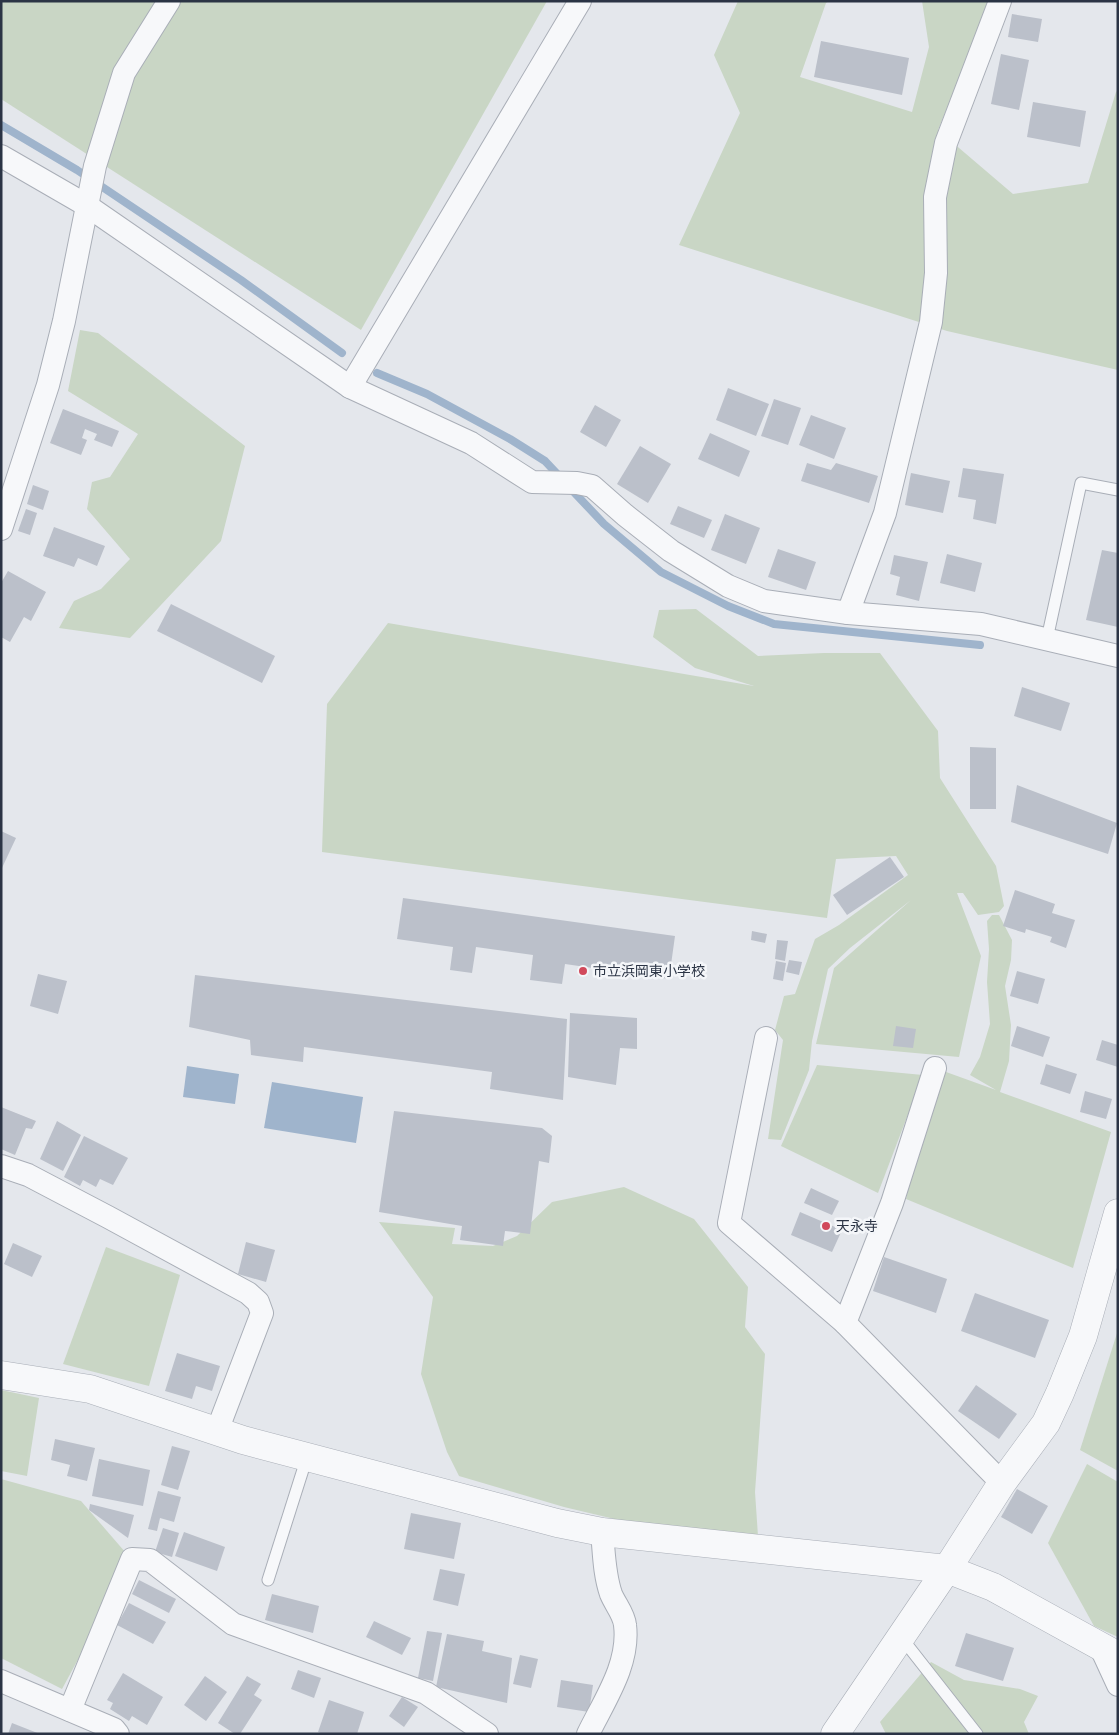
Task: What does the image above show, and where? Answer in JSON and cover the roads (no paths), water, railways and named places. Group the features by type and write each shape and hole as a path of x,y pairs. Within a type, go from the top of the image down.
{"street":[{"path":"1,529 48,385 64,321 95,166 124,74 169,1"},
{"path":"350,387 580,1"},
{"path":"848,613 885,513 931,322 936,273 935,197 946,143 1000,1"},
{"path":"1,156 88,197 350,387 471,443 532,482 577,483 592,486 624,516 671,551 728,586 764,601 848,613 980,624 1118,656"},
{"path":"766,1038 729,1222 845,1323 1002,1483"},
{"path":"845,1323 892,1202 934,1068"},
{"path":"1,1166 28,1175 100,1213 248,1293 258,1302 262,1313 217,1431"},
{"path":"834,1734 901,1637 1002,1483 1046,1423 1083,1336 1118,1213"},
{"path":"1,1374 90,1389 243,1440 557,1523 602,1532 947,1568 992,1586 1109,1651 1118,1685"},
{"path":"588,1734 615,1680 624,1655 626,1636 625,1622 611,1594 602,1532"},
{"path":"70,1710 132,1559 150,1560 233,1624 426,1693 487,1734"},
{"path":"3,1686 70,1710 114,1729 118,1734"}],"lane":[{"path":"1047,639 1081,483 1118,490"},
{"path":"268,1580 307,1456"},
{"path":"901,1637 977,1734"}],"water":[{"path":"187,1066 239,1074 235,1104 183,1097"},
{"path":"272,1082 363,1097 356,1143 264,1128"}],"waterway":[{"path":"1,125 77,170 241,280 342,353"},
{"path":"377,373 427,394 510,439 545,461 561,478"},
{"path":"570,488 604,524 661,572 728,606 774,624 980,645"}],"place":[{"name":"市立浜岡東小学校","path":"583,971"},
{"name":"天永寺","path":"826,1226"}]}
